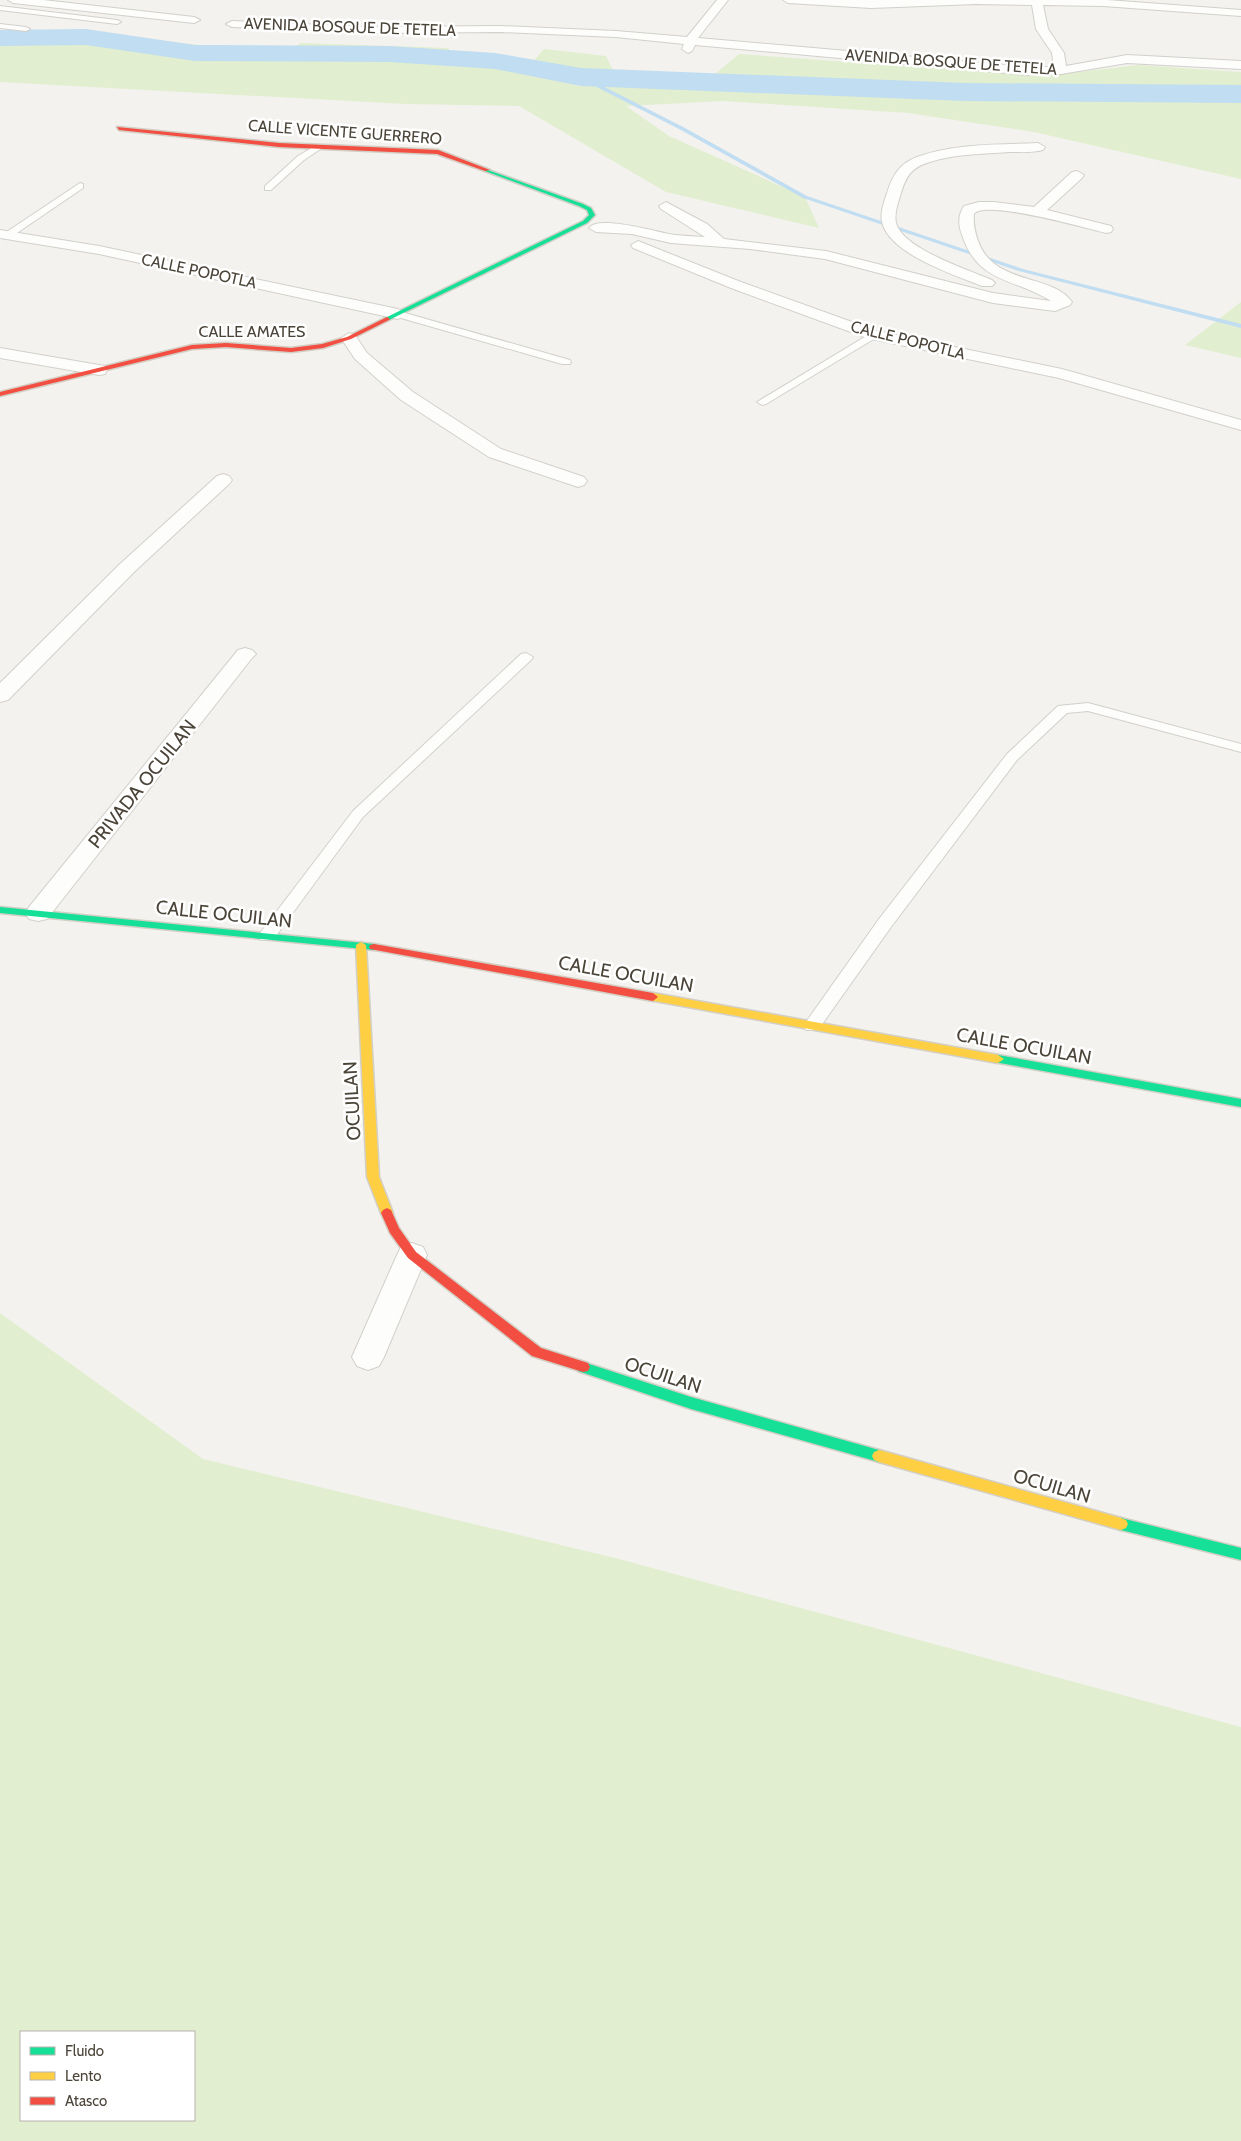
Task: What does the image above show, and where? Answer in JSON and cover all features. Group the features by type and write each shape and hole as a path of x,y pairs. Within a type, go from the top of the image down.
{"street":[{"path":"16,0 194,20"},
{"path":"98,10 119,0"},
{"path":"689,44 723,0"},
{"path":"788,0 871,5 976,0 1171,4 1241,13"},
{"path":"1037,2 1042,29 1068,54 1127,59"},
{"name":"AVENIDA BOSQUE DE TETELA","path":"496,41 331,38 257,30 231,25 371,30 542,30 689,44 751,47 1028,71 1061,70 1127,59 1241,65"},
{"name":"AVENIDA BOSQUE DE TETELA","path":"660,50 689,44"},
{"path":"1061,70 1068,54"},
{"name":"CALLE VICENTE GUERRERO","path":"119,128 318,148 438,152 590,220"},
{"path":"1032,303 924,256 890,228 888,216 901,174 910,165 927,158 954,154 1038,147"},
{"path":"1036,213 1077,175"},
{"path":"590,220 671,239 826,255 886,272 993,298 1055,306 1064,304 1055,297 992,270 982,260 970,240 966,213 977,204 1036,213 1106,229"},
{"path":"666,206 680,212 721,244"},
{"name":"CALLE AMATES","path":"0,394 200,346 226,345 291,350 322,346 350,338 590,220"},
{"name":"CALLE POPOTLA","path":"590,220 736,285 874,335 1062,374 1241,425"},
{"name":"CALLE POPOTLA","path":"4,234 99,250 398,314"},
{"path":"350,338 362,356 407,396 495,453 578,481"},
{"path":"0,353 99,370"},
{"path":"0,695 127,568 223,480"},
{"name":"PRIVADA OCUILAN","path":"38,913 245,654"},
{"name":"CALLE OCUILAN","path":"0,910 361,945 1241,1102"},
{"name":"OCUILAN","path":"361,945 373,1177 394,1230 412,1255 537,1352 691,1403 1144,1530 1241,1554"},
{"path":"368,1357 412,1255"}],"lane":[{"path":"0,8 16,0"},
{"path":"0,8 117,22"},
{"path":"0,26 26,29"},
{"path":"268,188 301,158 318,148"},
{"path":"4,234 80,186"},
{"path":"398,314 566,362"},
{"path":"762,402 874,335"},
{"path":"268,936 358,814 526,657"},
{"path":"812,1026 885,923 1012,757 1063,709 1088,707 1241,748"}],"green space":[{"path":"0,34 147,39 287,55 300,43 449,48 445,62 530,65 544,49 606,56 618,80 709,79 739,54 1045,76 1138,65 1241,72 1241,179 1034,132 908,113 723,101 626,106 669,136 805,197 819,228 666,192 519,106 405,104 0,82"},
{"path":"1241,302 1241,358 1185,345"},
{"path":"0,1313 203,1459 619,1559 1241,1727 1241,2141 0,2141"}],"waterway":[{"path":"0,38 86,37 195,53 389,54 495,61 581,77 965,92 1241,94"},
{"path":"581,77 683,129 805,197 1021,270 1241,326"}],"traffic: fast":[{"path":"387,319 585,222 592,215 589,209 581,205 487,170"},
{"path":"0,910 374,947"},
{"path":"998,1059 1241,1103"},
{"path":"583,1367 691,1403 879,1456"},
{"path":"1121,1524 1241,1554"}],"traffic: slow":[{"path":"361,945 373,1177 387,1213"},
{"path":"653,997 998,1059"},
{"path":"879,1456 1121,1524"}],"traffic: jam":[{"path":"119,128 279,145 438,152 487,170"},
{"path":"0,394 192,347 226,345 291,350 323,346 349,338 387,319"},
{"path":"374,947 653,997"},
{"path":"387,1213 394,1230 412,1255 537,1352 583,1367"}]}
